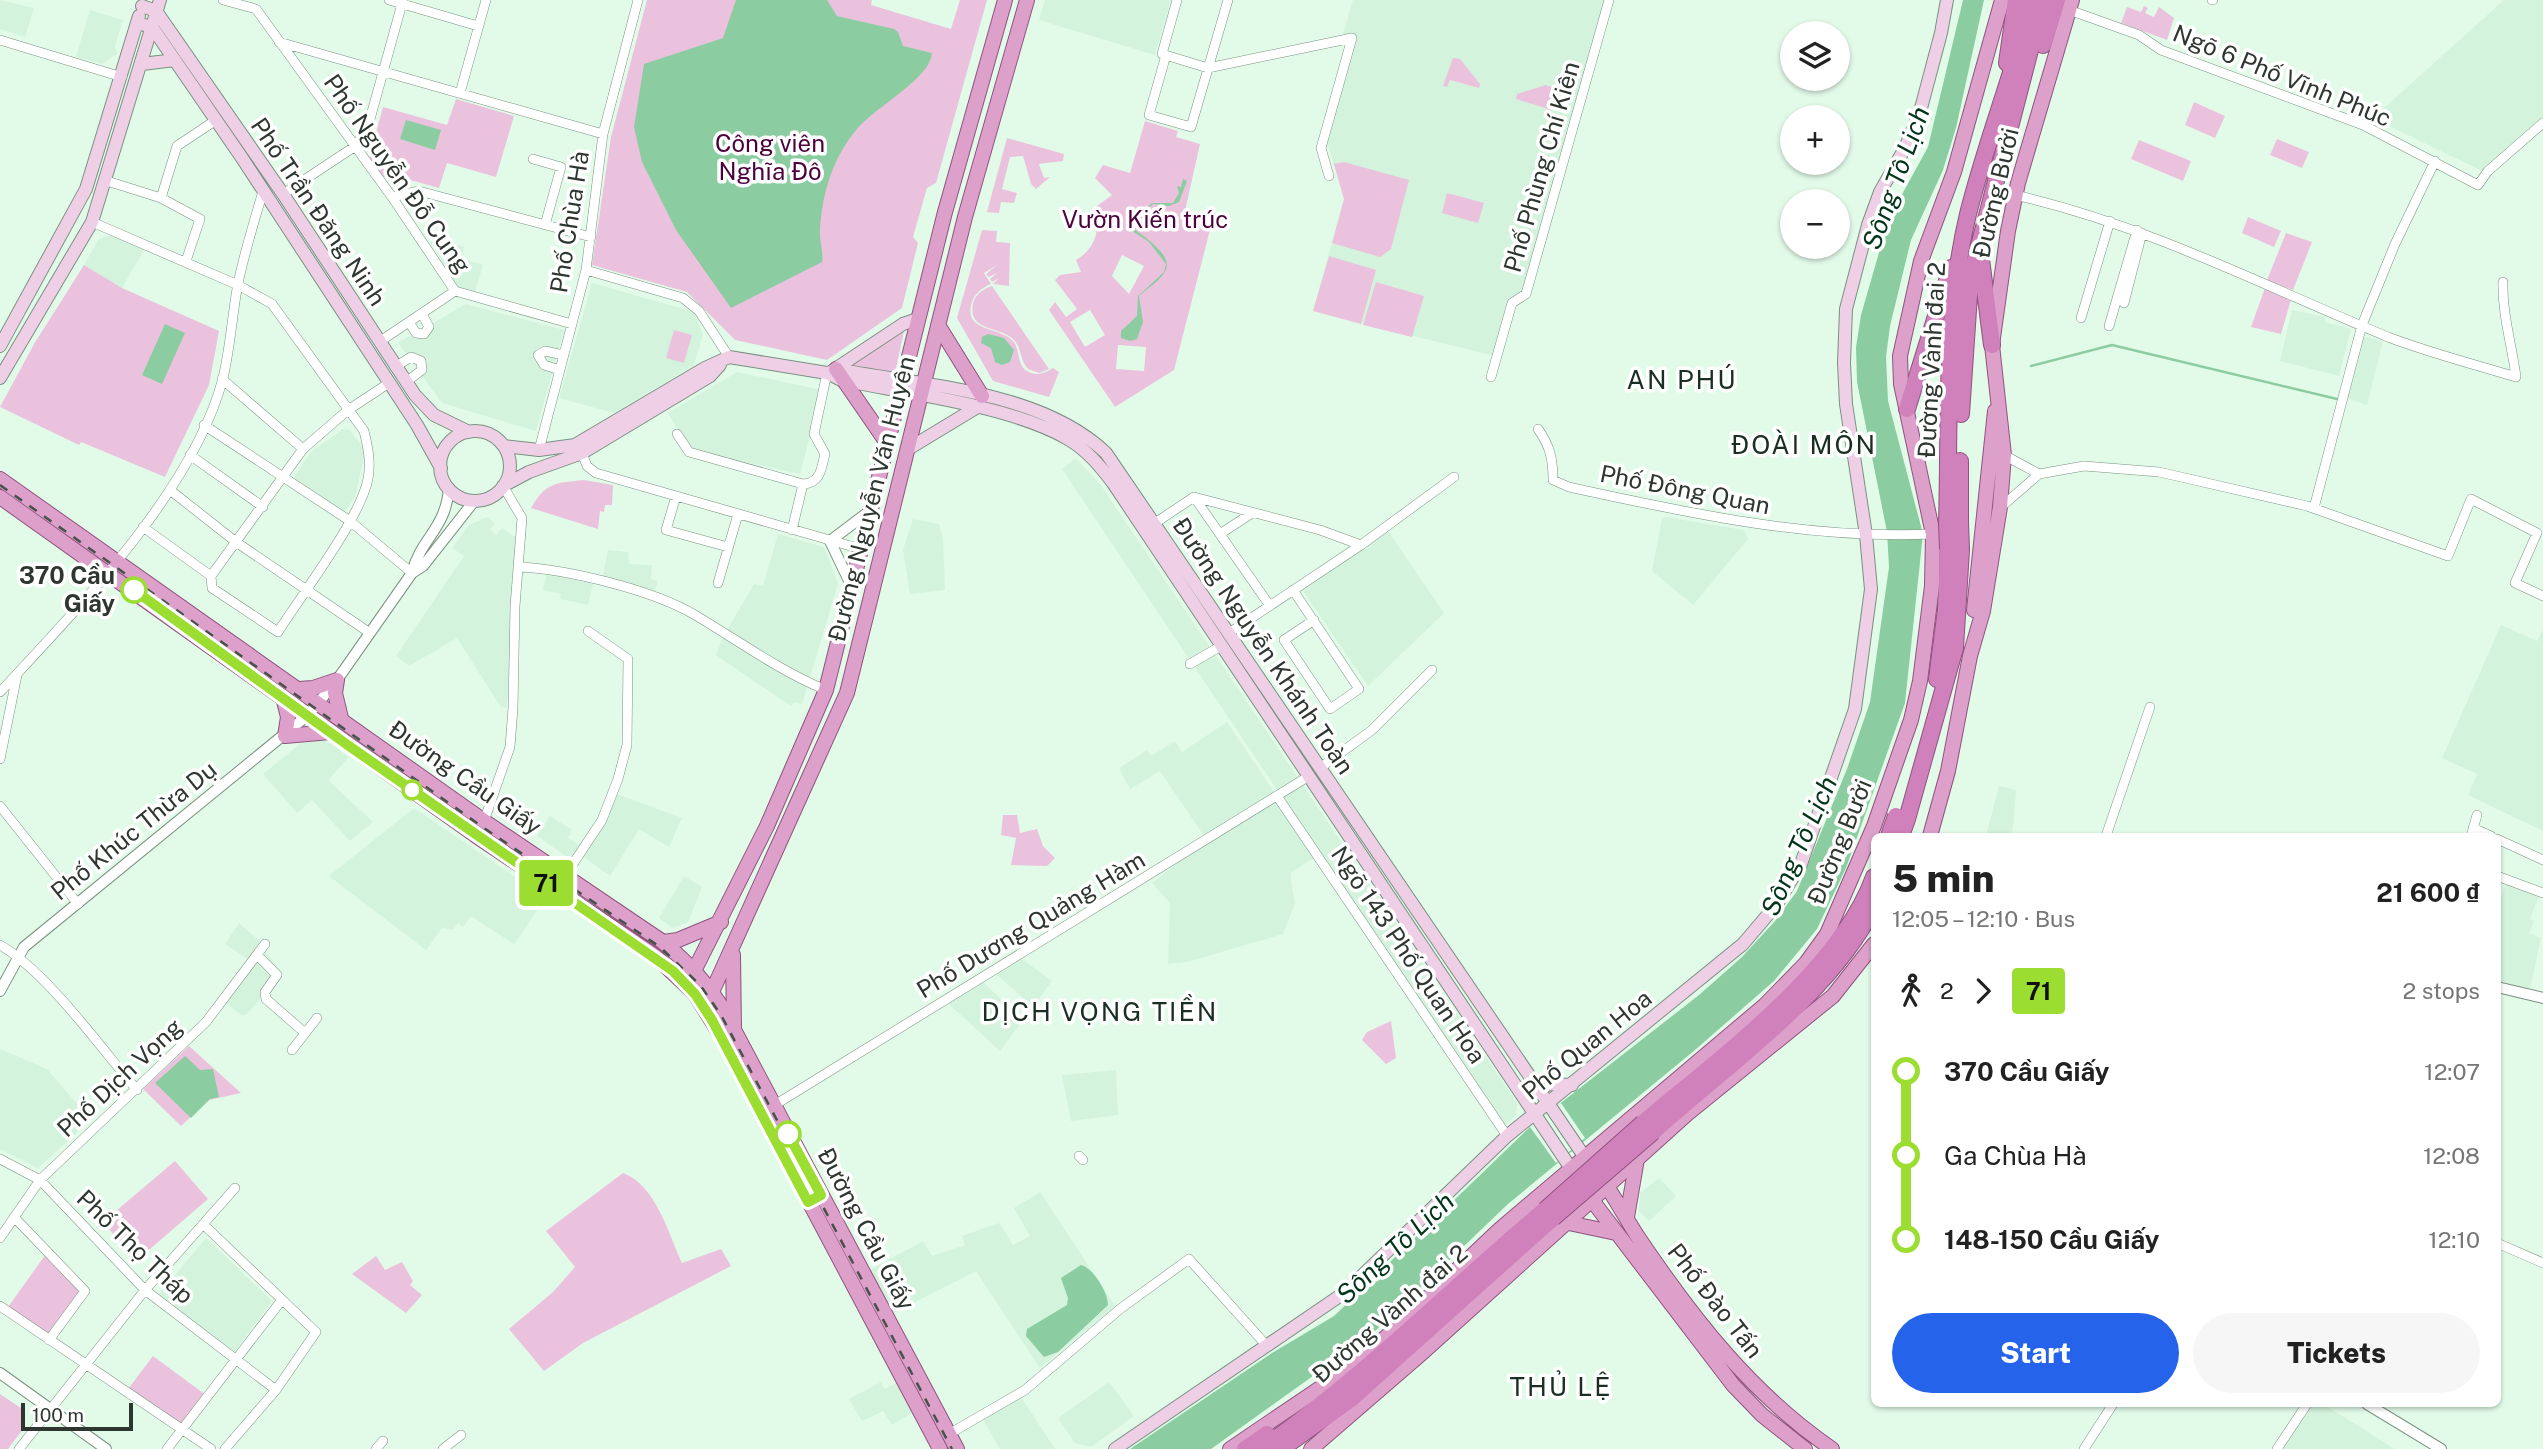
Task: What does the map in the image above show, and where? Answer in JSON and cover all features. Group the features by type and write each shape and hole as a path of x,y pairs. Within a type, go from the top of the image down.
{"highway":[{"path":"2009,76 2009,35 2016,0"},
{"name":"Đường Vành đai 2","path":"1954,522 1952,328 1968,216 2032,0"},
{"name":"Đường Vành đai 2","path":"1954,522 1967,299 1981,232 2024,84 2043,0"},
{"path":"2024,84 2035,68 2066,3"},
{"path":"1907,409 1968,216"},
{"path":"1981,232 1982,281 1992,345"},
{"path":"1901,833 1902,818 1955,648 1954,522"},
{"path":"1891,833 1902,818"},
{"path":"1648,1127 1811,974 1855,918 1871,883"},
{"path":"1648,1127 1821,982 1851,946 1871,911"},
{"name":"Đường Vành đai 2","path":"1281,1449 1554,1217 1648,1127"},
{"path":"1245,1449 1347,1392"},
{"path":"1294,1449 1332,1421 1347,1392"},
{"name":"Đường Vành đai 2","path":"1261,1449 1321,1405 1347,1392"}],"main road":[{"name":"Đường Nguyễn Văn Huyên","path":"694,971 769,823 826,690 945,212 1005,0"},
{"name":"Đường Nguyễn Văn Huyên","path":"712,992 847,693 965,217 1027,0"},
{"name":"Phố Quan Hoa","path":"1115,1449 1344,1293 1507,1136 1550,1107 1572,1085 1742,944 1777,904 1801,864 1855,709 1871,589 1866,535 1846,404 1846,309 1851,282 1880,192 1905,148 1920,111 1947,0"},
{"name":"Đường Bưởi","path":"1873,833 1915,708 1932,586 1928,534 1901,384 1900,356 1928,242 1954,172 2002,0"},
{"path":"0,346 86,189 142,3 158,5 107,181 92,222 0,378"},
{"name":"Đường Bưởi","path":"1931,833 1948,771 1970,656 1983,611 2000,507 2004,455 1992,345 2015,195 2066,3"},
{"name":"Phố Trần Đăng Ninh","path":"158,5 247,154 263,191 305,241 406,382 434,415 469,432"},
{"path":"137,23 152,27"},
{"name":"Phố Trần Đăng Ninh","path":"152,27 216,120 283,194 305,241 441,468"},
{"path":"142,64 175,60"},
{"path":"968,130 988,136"},
{"path":"945,212 965,217"},
{"path":"30,293 45,301"},
{"path":"887,443 835,374 903,324 918,319"},
{"path":"908,449 980,402 938,325"},
{"path":"503,486 510,466 504,446 490,434 469,432 448,444 441,468 449,488 459,496 475,500 495,495 503,486 580,448 705,368 726,359"},
{"name":"Đường Nguyễn Khánh Toàn","path":"726,359 835,374 1045,413 1078,430 1114,462 1229,633 1314,772 1572,1170"},
{"name":"Đường Bưởi","path":"1970,656 1992,418 1998,400"},
{"name":"Đường Nguyễn Khánh Toàn","path":"980,402 1051,430 1091,457 1114,483 1221,646 1314,772 1586,1159"},
{"path":"504,446 539,450 580,448"},
{"name":"Đường Cầu Giấy","path":"0,479 10,498 108,572 330,732 655,957 695,994 815,1198 957,1449"},
{"name":"Đường Cầu Giấy","path":"10,498 118,559 484,821 663,942 694,971 712,992 773,1105 815,1198 940,1449"},
{"path":"1928,534 1981,535"},
{"path":"861,549 881,555"},
{"path":"299,688 313,688 338,680"},
{"path":"338,680 335,693 341,718"},
{"path":"283,697 288,717 285,736 330,732"},
{"name":"Đường Bưởi","path":"1230,1449 1372,1350 1500,1229 1609,1140 1765,1005 1806,963 1827,934 1870,847"},
{"path":"585,909 594,895"},
{"path":"663,942 678,940 721,922"},
{"path":"707,947 731,954 734,1031"},
{"path":"1311,1449 1421,1354 1554,1217 1592,1201 1634,1161 1775,1040 1833,996 1871,953"},
{"path":"1538,1090 1549,1084 1572,1085"},
{"path":"1609,1140 1612,1156 1619,1162 1634,1161"},
{"name":"Phố Đào Tấn","path":"1586,1159 1627,1217 1704,1338 1790,1419 1832,1449"},
{"path":"1627,1217 1634,1161"},
{"name":"Phố Đào Tấn","path":"1572,1170 1616,1233 1704,1338 1762,1415 1805,1449"},
{"path":"1554,1217 1616,1233"}],"street":[{"name":"Phố Nguyễn Đỗ Cung","path":"223,0 258,5 279,42 392,197 455,291 572,324"},
{"path":"389,0 478,26"},
{"path":"460,93 486,0"},
{"name":"Phố Chùa Hà","path":"539,450 586,270 603,134 638,0"},
{"path":"1177,0 1149,115 1191,127 1228,0"},
{"name":"Phố Phùng Chí Kiên","path":"1492,377 1512,303 1526,294 1609,0"},
{"path":"283,194 354,148 368,130 403,2"},
{"name":"Ngõ 6 Phố Vĩnh Phúc","path":"2066,3 2147,39 2161,50 2363,125 2478,185 2488,171 2543,123"},
{"path":"1164,55 1208,68 1352,38 1321,148 1329,176"},
{"path":"0,40 122,76"},
{"path":"279,42 603,134"},
{"path":"161,198 177,146 216,120"},
{"path":"533,159 561,167 545,225"},
{"path":"2314,508 2362,326 2395,244 2406,228 2435,161"},
{"path":"107,181 161,198 200,219 186,261"},
{"path":"0,692 108,572 170,490 190,455 222,379 238,285 263,191"},
{"path":"392,197 419,191 591,237"},
{"path":"2015,195 2140,231 2407,344 2516,377 2510,336 2502,308 2503,282"},
{"path":"2081,318 2110,221"},
{"path":"92,222 186,261 272,304 348,410 364,431 370,453 368,481 350,521 278,632 212,588 211,576 303,449 348,410 389,383"},
{"path":"2124,303 2140,231"},
{"path":"2109,326 2140,231"},
{"path":"586,270 683,298 698,312 726,359"},
{"path":"379,342 455,291"},
{"path":"409,322 420,334 428,331 428,323 422,314"},
{"path":"559,370 540,363 538,355 545,351 564,355"},
{"path":"396,367 411,357 421,361 422,370 406,382"},
{"path":"677,434 689,452 803,484 817,480 825,454 814,435 835,374"},
{"path":"222,379 303,449"},
{"path":"204,425 350,521 412,573"},
{"name":"Phố Đông Quan","path":"1538,429 1549,444 1553,480 1569,487 1768,526 1866,535"},
{"path":"580,448 587,466 596,473 861,549"},
{"path":"190,455 263,507"},
{"path":"2004,455 2039,474"},
{"path":"2000,507 2039,474 2084,466 2159,472 2314,508 2448,556 2471,499 2537,533 2515,583 2543,596"},
{"path":"1229,633 1361,545 1454,477"},
{"path":"792,530 803,484"},
{"path":"484,821 510,747 522,518 503,486"},
{"path":"320,703 412,573 415,561 447,510 449,488"},
{"path":"170,490 236,542 370,633"},
{"path":"676,496 666,530 728,547"},
{"path":"1155,523 1194,497 1333,534 1361,545"},
{"path":"1194,497 1270,606"},
{"path":"412,573 423,566 475,500"},
{"path":"830,541 871,510"},
{"path":"1220,534 1252,513"},
{"path":"718,583 737,514"},
{"path":"143,527 211,576"},
{"path":"1866,535 1928,534"},
{"path":"830,541 853,587"},
{"path":"518,567 556,572 624,588 694,615 768,662 826,690"},
{"path":"1293,590 1314,620 1359,689 1329,709 1284,640 1314,620"},
{"path":"565,876 602,820 627,745 628,660 587,631"},
{"path":"1190,664 1221,646"},
{"name":"Phố Dương Quảng Hàm","path":"773,1105 1314,772 1372,730 1432,670"},
{"path":"0,759 18,673"},
{"name":"Phố Khúc Thừa Dụ","path":"0,991 17,955 285,736 320,703"},
{"path":"2107,833 2150,707"},
{"name":"Ngõ 143 Phố Quan Hoa","path":"1277,796 1507,1136"},
{"path":"0,806 78,904"},
{"path":"2472,832 2477,816"},
{"path":"1874,826 1893,833"},
{"path":"2501,841 2543,860"},
{"path":"2501,877 2543,893"},
{"name":"Phố Dịch Vọng","path":"0,1238 40,1180 206,1022 265,944"},
{"path":"0,945 17,955 65,1004 137,1090"},
{"path":"257,955 277,975 265,992 266,999 304,1033"},
{"path":"2501,988 2543,998"},
{"path":"292,1050 317,1018"},
{"name":"Phố Thọ Tháp","path":"0,1159 40,1180 145,1290 276,1390"},
{"path":"19,1449 145,1290 235,1188"},
{"path":"14,1217 85,1292 48,1340"},
{"path":"203,1224 316,1332 276,1390 225,1449"},
{"path":"2501,1245 2543,1264"},
{"path":"949,1434 1025,1390 1119,1309 1189,1259 1267,1346"},
{"path":"167,1449 281,1301"},
{"path":"0,1306 84,1366 211,1449"},
{"path":"0,1373 106,1449"},
{"path":"2084,1449 2111,1407"},
{"path":"2277,1449 2305,1407"},
{"path":"2373,1407 2441,1449"},
{"path":"443,1449 461,1435"}],"shaded area":[{"path":"0,0 34,8 25,37 0,29"},
{"path":"736,0 827,0 837,16 894,29 898,32 903,46 932,53 929,63 913,82 865,120 841,152 830,176 823,203 820,234 822,262 731,308 676,230 642,162 634,127 644,64 723,38"},
{"path":"1045,0 1171,0 1155,55 1039,20"},
{"path":"1353,0 1605,0 1525,289 1518,297 1494,356 1313,311 1344,199 1329,148 1324,146 1356,34 1343,34"},
{"path":"1963,0 1984,0 1956,128 1943,170 1911,240 1890,326 1886,357 1888,401 1923,534 1905,703 1846,868 1817,929 1774,981 1695,1050 1508,1204 1373,1333 1211,1449 1130,1449 1272,1353 1334,1316 1530,1127 1699,995 1742,957 1775,921 1797,891 1847,769 1870,702 1889,567 1887,532 1857,382 1856,347 1861,315 1889,218 1928,147"},
{"path":"2504,0 2543,0 2543,116 2482,171 2373,118"},
{"path":"90,10 123,20 115,46 117,54 102,64 76,57"},
{"path":"406,120 441,130 435,150 400,139"},
{"path":"1183,179 1187,181 1179,202 1169,206 1153,204 1131,226 1162,253 1167,266 1164,273 1159,280 1139,296 1143,322 1137,339 1130,341 1121,338 1121,331 1137,316 1138,296 1164,272 1166,264 1149,242 1132,231 1130,224 1152,203 1173,203 1179,193 1177,186 1181,187"},
{"path":"112,235 144,250 122,288 84,265 99,239"},
{"path":"435,239 464,247 461,258 483,265 475,292 458,287 430,242"},
{"path":"592,283 694,312 703,335 694,365 614,413 559,398"},
{"path":"466,304 564,330 536,431 442,403 398,343"},
{"path":"2292,310 2325,317 2325,322 2351,329 2339,376 2280,361"},
{"path":"165,324 185,333 162,384 142,375"},
{"path":"988,334 1004,338 1014,350 1010,362 1002,365 995,362 991,348 981,343 982,337"},
{"path":"2366,337 2383,341 2367,405 2346,398 2362,340"},
{"path":"737,372 822,390 800,474 690,450 668,413"},
{"path":"343,429 350,430 362,446 364,457 355,497 346,510 337,512 294,483 293,478 311,452"},
{"path":"1076,458 1100,484 1517,1103 1516,1115 1503,1127 1062,469"},
{"path":"487,517 495,524 490,529 496,535 502,528 516,538 507,708 501,707 457,638 409,666 396,656 464,556 452,548 469,525"},
{"path":"1666,517 1744,530 1748,539 1693,605 1652,571 1662,519"},
{"path":"913,519 939,524 943,539 945,590 910,594 903,550"},
{"path":"1388,531 1444,613 1368,686 1303,591"},
{"path":"778,534 824,547 838,584 802,704 794,702 791,706 716,655 723,637 754,584 763,586"},
{"path":"608,550 628,552 629,564 652,565 651,579 658,581 654,593 602,580"},
{"path":"547,573 593,584 588,605 560,599 561,594 543,590"},
{"path":"2501,625 2537,641 2543,629 2543,831 2468,795 2477,774 2442,758"},
{"path":"1227,722 1317,856 1290,873 1295,904 1283,934 1187,962 1168,964 1170,903 1152,883 1178,863 1173,855 1204,836 1160,771 1130,789 1119,768 1147,750 1151,756 1175,741 1182,752"},
{"path":"319,740 328,742 349,757 328,780 373,822 350,841 312,800 297,813 263,774 300,744"},
{"path":"1999,786 2016,790 2011,833 1987,833"},
{"path":"614,793 682,818 669,847 639,829 610,876 581,855"},
{"path":"414,808 546,898 514,944 471,916 463,927 458,923 453,930 442,928 426,950 329,876"},
{"path":"550,816 572,830 568,838 582,847 573,861 537,836"},
{"path":"684,876 702,887 688,922 673,928 659,918"},
{"path":"2506,884 2539,896 2530,919 2534,921 2529,933 2541,938 2530,989 2501,982 2501,897"},
{"path":"239,923 261,942 248,959 225,944"},
{"path":"264,950 283,973 246,1015 241,1015 225,1002"},
{"path":"1019,957 1052,981 1033,1007 995,973"},
{"path":"983,982 1023,1020 1000,1051 949,1004"},
{"path":"0,1049 47,1069 91,1120 38,1168 0,1149"},
{"path":"185,1056 200,1070 213,1069 219,1097 210,1099 191,1118 155,1083"},
{"path":"1116,1070 1118,1115 1071,1121 1062,1075"},
{"path":"1659,1178 1676,1196 1649,1221 1639,1211 1640,1193"},
{"path":"1040,1192 1115,1306 1040,1368 976,1271 894,1313 870,1270 923,1241 932,1256 965,1245 962,1236 999,1223 1013,1245 1030,1236 1014,1208"},
{"path":"206,1238 272,1301 233,1354 159,1294"},
{"path":"1081,1265 1099,1281 1108,1305 1058,1352 1044,1357 1026,1336 1027,1329 1067,1305 1068,1298 1061,1278"},
{"path":"881,1382 884,1389 897,1383 912,1413 892,1425 883,1411 862,1421 849,1399"},
{"path":"1109,1382 1134,1416 1091,1447 1075,1443 1058,1418"},
{"path":"1021,1397 1055,1449 1000,1449 983,1419"},
{"path":"2311,1407 2328,1407 2395,1449 2283,1449"}],"green space":[{"name":"Công viên Nghĩa Đô","path":"647,0 872,0 871,5 951,29 960,0 987,0 936,183 927,188 913,237 918,243 902,308 827,360 735,340 687,292 592,265 611,137"},
{"path":"2144,6 2148,8 2145,13 2154,17 2159,7 2174,18 2167,40 2121,23 2127,7 2141,12"},
{"path":"1453,58 1460,59 1480,84 1479,88 1450,80 1447,87 1443,86"},
{"path":"1546,85 1556,89 1549,116 1544,115 1546,108 1516,99 1517,94"},
{"path":"456,99 514,116 496,177 447,163 439,188 392,175 382,178 369,159 383,107 447,125"},
{"path":"2194,102 2225,116 2215,138 2185,125"},
{"name":"Vườn Kiến trúc","path":"1145,121 1178,131 1176,137 1200,144 1185,211 1213,218 1174,370 1115,407 1049,310 1055,302 1066,317 1077,309 1055,280 1060,275 1081,272 1076,260 1088,250 1097,231 1093,209 1112,195 1095,178 1103,165 1130,173","holes":["1122,255 1144,266 1129,294 1112,276","1090,310 1105,335 1085,347 1070,322","1118,345 1146,347 1144,371 1116,369"]},
{"path":"1007,138 1064,154 1063,161 1039,164 1044,178 1050,177 1036,189 1031,184 1023,156 1010,157 1002,189 1017,193 1014,203 1001,202 999,213 987,212"},
{"path":"2277,139 2309,152 2302,168 2270,155"},
{"path":"2139,140 2191,161 2183,181 2131,159"},
{"path":"1344,162 1409,180 1391,249 1380,257 1332,243 1344,199 1334,164"},
{"path":"1447,193 1484,203 1478,223 1442,213"},
{"path":"2248,217 2281,231 2274,247 2242,233"},
{"path":"982,230 997,231 996,242 1010,243 1009,286 993,284 999,278 992,282 990,279 997,273 989,277 986,274 997,265 984,273 991,284 979,291 973,299 970,312 978,324 1001,333 1014,342 1022,365 1027,371 1038,374 1053,368 1059,372 1049,397 993,381 957,318"},
{"path":"2286,233 2312,242 2293,290 2267,280"},
{"path":"1329,256 1376,270 1361,324 1313,311"},
{"path":"84,265 122,288 219,331 209,385 165,477 81,442 79,445 0,407 34,344"},
{"path":"1376,282 1424,296 1412,337 1363,325"},
{"path":"2266,285 2292,296 2281,334 2251,327"},
{"path":"992,286 1049,369 1039,373 1028,369 1014,340 975,319 973,304 976,297"},
{"path":"674,330 692,335 684,363 666,358"},
{"path":"904,331 895,373 852,366 853,364"},
{"path":"584,480 613,485 612,505 605,505 604,512 600,511 598,529 531,508 536,499 553,485"},
{"path":"1003,815 1017,815 1020,833 1037,829 1043,846 1055,858 1047,866 1011,865 1016,838 1001,835"},
{"path":"1391,1021 1396,1058 1386,1064 1362,1040 1367,1032"},
{"path":"189,1046 241,1093 209,1100 181,1126 143,1089"},
{"path":"175,1161 208,1199 136,1261 103,1222"},
{"path":"623,1173 644,1188 660,1211 682,1263 721,1249 731,1266 583,1343 544,1371 509,1329 553,1292 575,1267 546,1231"},
{"path":"48,1251 84,1288 49,1340 6,1310"},
{"path":"376,1256 385,1270 402,1262 413,1281 410,1285 422,1295 406,1313 352,1274"},
{"path":"153,1356 210,1398 182,1430 125,1393"},
{"path":"0,1394 21,1408 24,1428 8,1449 0,1449"}],"pier":[{"path":"1561,1103 1585,1138 1556,1163 1530,1127"}],"waterway":[{"path":"2031,366 2112,345 2337,399"}],"railway":[{"path":"0,485 484,828 660,947 700,985 721,1015 952,1449"}],"bus line":[{"name":"71","path":"134,590 349,746 475,835 638,944 673,971 695,994 712,1020 808,1202 821,1195 788,1134"}],"place":[{"name":"370 Cầu Giấy","path":"134,590"}],"district":[{"name":"AN PHÚ","path":"1682,380"},
{"name":"ĐOÀI MÔN","path":"1804,445"},
{"name":"DỊCH VỌNG TIỀN","path":"1100,1012"},
{"name":"THỦ LỆ","path":"1561,1387"}],"water label":[{"name":"Sông Tô Lịch","path":"1896,178"},
{"name":"Sông Tô Lịch","path":"1799,846"},
{"name":"Sông Tô Lịch","path":"1395,1248"}]}
